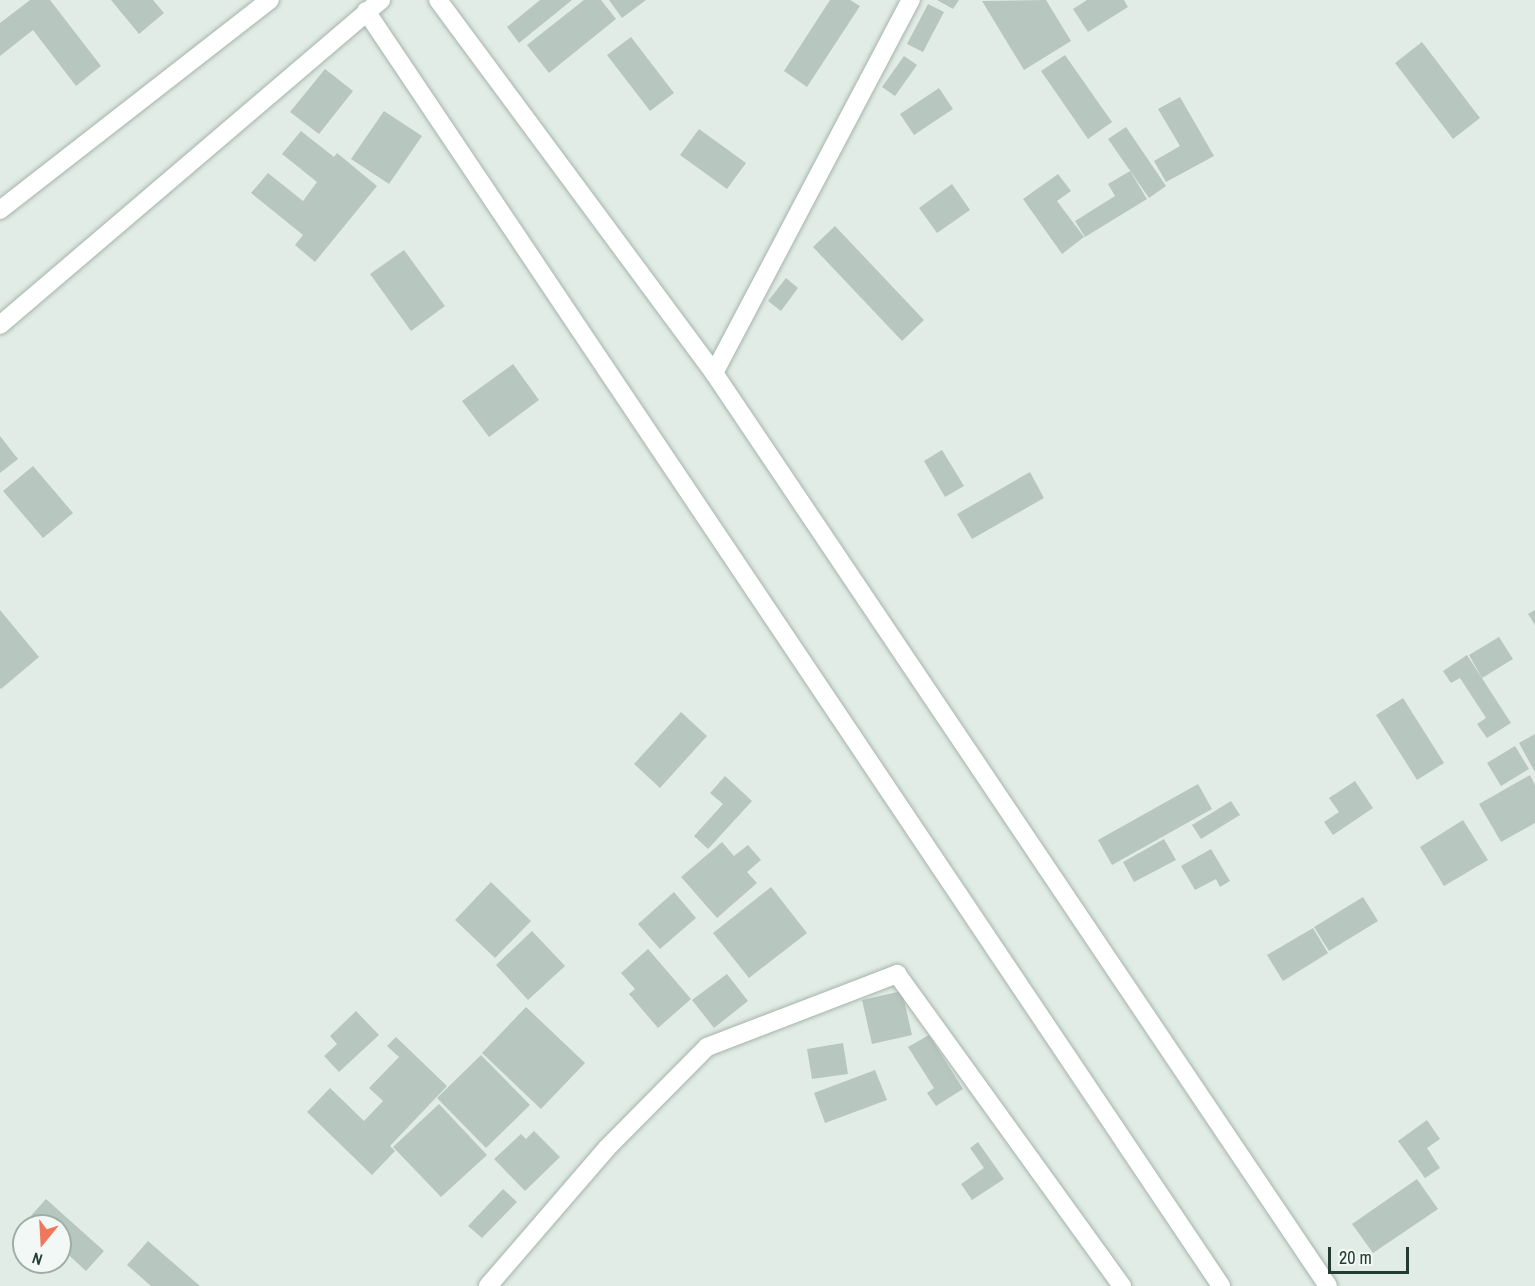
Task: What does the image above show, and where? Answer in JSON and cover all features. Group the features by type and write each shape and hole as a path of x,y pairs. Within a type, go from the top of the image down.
{"street":[{"path":"0,210 270,0"},
{"path":"0,325 381,0"},
{"path":"438,0 714,373 1328,1286"},
{"path":"714,373 911,0"},
{"path":"366,11 1221,1286"},
{"path":"488,1286 607,1148 707,1047 897,974 1122,1286"}],"building":[{"path":"30,0 50,0 101,66 76,86 33,30 0,56 0,23"},
{"path":"111,0 153,0 164,13 139,34"},
{"path":"540,0 572,0 519,43 507,27"},
{"path":"584,0 601,0 616,19 549,73 527,45"},
{"path":"609,0 646,0 622,18"},
{"path":"830,0 850,0 860,6 807,87 784,71"},
{"path":"937,0 959,0 953,9"},
{"path":"1046,0 1071,41 1024,70 982,1"},
{"path":"1087,0 1124,0 1128,7 1088,32 1073,9"},
{"path":"928,4 944,12 923,52 907,44"},
{"path":"631,37 674,93 650,111 607,55"},
{"path":"1422,42 1480,118 1453,139 1395,63"},
{"path":"1065,55 1112,122 1088,139 1041,71"},
{"path":"904,56 917,65 895,96 882,87"},
{"path":"325,69 353,91 319,134 290,112"},
{"path":"939,88 953,109 914,135 900,114"},
{"path":"1180,97 1214,156 1166,182 1154,161 1180,146 1158,109"},
{"path":"384,111 422,136 389,184 351,159"},
{"path":"1126,127 1166,186 1149,198 1108,139"},
{"path":"699,129 746,163 727,189 680,155"},
{"path":"301,131 334,157 337,153 377,186 315,262 295,245 303,235 251,193 268,173 303,201 317,182 282,154"},
{"path":"1130,171 1147,199 1085,237 1075,221 1115,196 1108,184"},
{"path":"1058,174 1071,191 1057,201 1084,237 1062,254 1023,199"},
{"path":"952,184 970,210 937,233 919,208"},
{"path":"835,226 924,320 902,341 813,247"},
{"path":"404,250 445,306 411,331 370,274"},
{"path":"786,278 798,288 781,311 768,301"},
{"path":"513,364 539,400 489,437 462,401"},
{"path":"0,436 18,459 0,473"},
{"path":"942,450 964,486 945,497 924,461"},
{"path":"33,466 73,513 43,538 3,491"},
{"path":"1030,472 1044,498 972,539 957,514"},
{"path":"0,610 39,657 1,689 0,688"},
{"path":"1535,610 1535,625 1528,614"},
{"path":"1499,637 1513,659 1482,678 1469,655"},
{"path":"1467,655 1511,723 1487,738 1477,724 1486,718 1460,678 1451,683 1443,671"},
{"path":"1403,698 1444,763 1417,780 1376,715"},
{"path":"681,712 707,736 660,788 634,764"},
{"path":"1535,734 1535,772 1519,743"},
{"path":"1515,746 1529,769 1501,786 1487,763"},
{"path":"1530,775 1535,785 1535,823 1501,842 1479,804"},
{"path":"725,776 752,801 708,849 694,836 723,804 710,793"},
{"path":"1355,781 1373,808 1333,835 1324,822 1339,812 1329,798"},
{"path":"1198,784 1212,809 1112,865 1098,840"},
{"path":"1231,801 1240,815 1201,839 1192,825"},
{"path":"1463,820 1488,860 1444,886 1420,847"},
{"path":"1164,839 1176,860 1134,882 1123,862"},
{"path":"722,842 734,856 748,845 761,860 747,872 757,883 717,918 681,877"},
{"path":"1211,849 1230,881 1220,887 1216,879 1195,890 1181,866"},
{"path":"491,882 531,921 495,958 455,920"},
{"path":"771,887 807,933 749,978 713,933"},
{"path":"674,892 696,918 660,949 638,924"},
{"path":"1363,897 1378,921 1329,951 1314,927"},
{"path":"1313,928 1328,953 1283,981 1267,955"},
{"path":"532,931 565,966 528,1000 496,965"},
{"path":"648,949 691,999 658,1028 629,994 635,989 621,973"},
{"path":"727,974 748,1001 714,1028 692,1000"},
{"path":"902,991 912,1035 872,1044 862,1000"},
{"path":"526,1007 585,1063 541,1109 482,1053"},
{"path":"356,1011 379,1035 339,1072 324,1056 337,1044 330,1036"},
{"path":"929,1035 963,1089 936,1106 927,1093 934,1088 908,1047"},
{"path":"396,1037 447,1086 390,1146 395,1151 372,1175 307,1112 330,1088 364,1121 383,1101 369,1088 399,1057 387,1046"},
{"path":"843,1043 848,1074 812,1079 807,1049"},
{"path":"481,1055 530,1105 486,1148 437,1098"},
{"path":"875,1070 887,1100 825,1123 814,1093"},
{"path":"439,1104 487,1155 441,1197 393,1147"},
{"path":"1427,1120 1440,1139 1427,1148 1440,1168 1425,1178 1398,1141"},
{"path":"534,1131 560,1157 525,1191 494,1159 521,1134 526,1139"},
{"path":"978,1142 1004,1179 972,1200 961,1184 984,1168 970,1148"},
{"path":"1417,1179 1438,1209 1373,1253 1352,1224"},
{"path":"503,1189 517,1202 482,1238 468,1226"},
{"path":"46,1199 63,1214 32,1214"},
{"path":"72,1222 104,1251 86,1271 72,1258"},
{"path":"148,1241 200,1286 151,1286 127,1265"}]}
